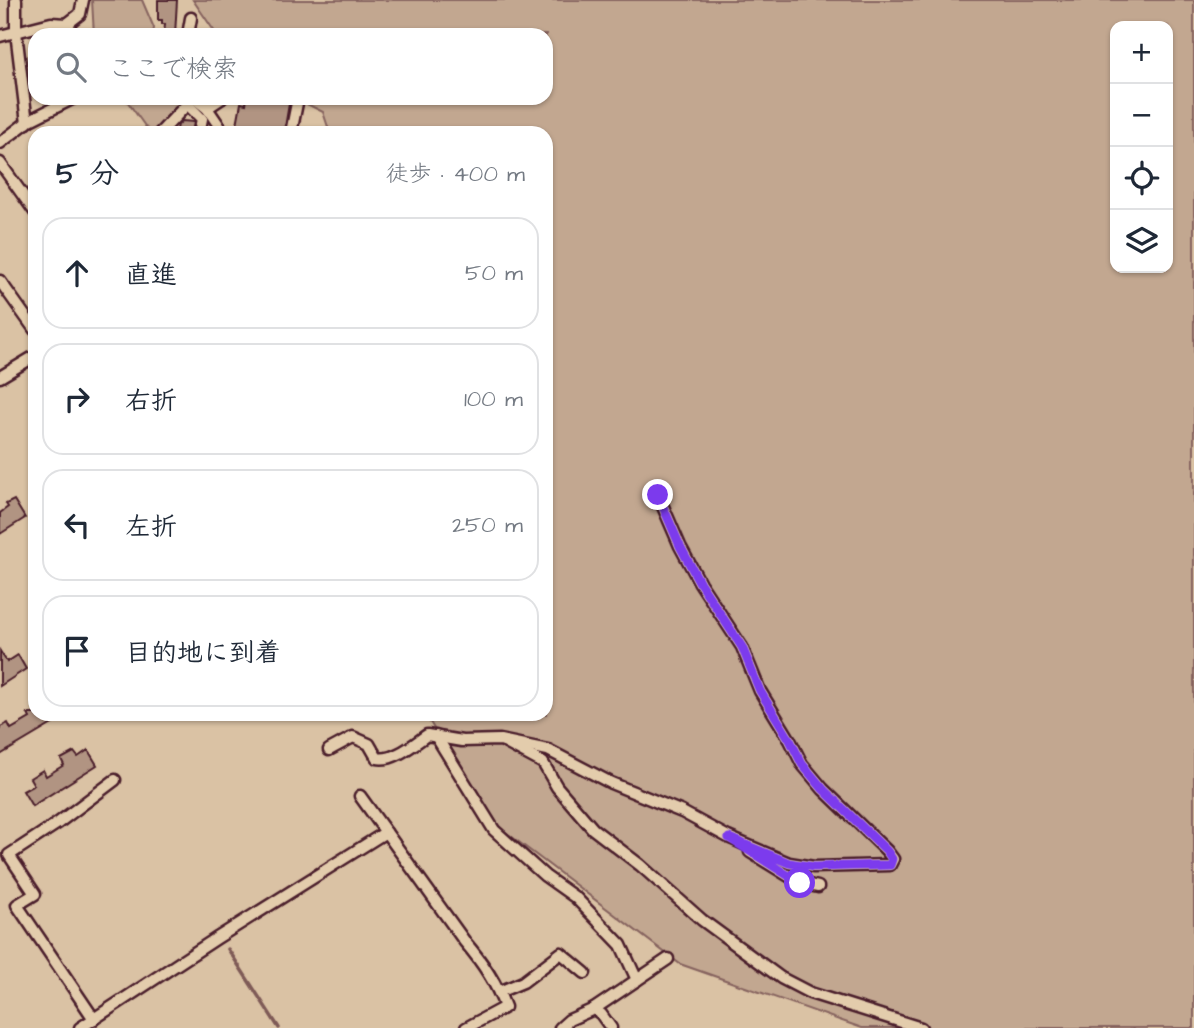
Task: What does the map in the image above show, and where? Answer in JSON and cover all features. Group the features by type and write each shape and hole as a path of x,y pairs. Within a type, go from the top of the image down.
{"street":[{"path":"16,0 16,32 27,123"},
{"path":"32,28 51,23 67,24 80,14 83,0"},
{"path":"189,28 191,18"},
{"path":"67,24 70,28"},
{"path":"0,36 28,29"},
{"path":"0,143 27,123 61,105"},
{"path":"167,126 187,105"},
{"path":"194,105 202,120 201,126"},
{"path":"201,105 207,108 219,126"},
{"path":"207,108 212,105"},
{"path":"292,126 297,105"},
{"path":"0,163 28,202"},
{"path":"0,281 28,320"},
{"path":"0,377 28,360"},
{"path":"658,495 680,546 700,583 742,647 760,691 802,764 892,859 890,865 814,867 789,863 729,838"},
{"path":"329,750 353,737 369,744 377,758 383,760 427,735 462,741 500,740 548,750 611,783 682,811 800,883 818,887"},
{"path":"436,736 494,830 545,877 576,898 621,945 637,980"},
{"path":"500,740 543,763 557,787 593,829 640,865 702,920 780,978 810,993 922,1028"},
{"path":"94,1019 17,905 35,894 9,855 58,823 115,780"},
{"path":"360,796 482,962 499,992 505,1007 467,1028"},
{"path":"80,1028 216,938 386,832"},
{"path":"499,992 523,982 561,953 585,973"},
{"path":"560,1028 569,1020 594,1009 667,959"},
{"path":"594,1009 611,1028"}],"shaded area":[{"path":"92,0 142,0 154,28 94,28"},
{"path":"193,0 1194,0 1194,1028 862,1028 680,964 491,821 429,721 553,721 553,126 328,126 323,112 309,105 553,105 553,28 212,28"},
{"path":"130,105 183,105 163,126 145,126"}],"building":[{"path":"158,0 177,0 175,28 165,28 162,20 158,20"},
{"path":"241,105 289,105 285,126 237,126"},
{"path":"182,121 194,122 193,126 178,125"},
{"path":"14,500 25,518 0,534 0,513 8,507 6,504"},
{"path":"0,651 7,662 18,655 26,669 0,686"},
{"path":"28,719 57,721 0,755 0,727 8,723 11,729"},
{"path":"88,750 97,765 32,806 23,791 34,785 30,778 43,770 46,776 64,765 61,759 74,752 78,757"}],"waterway":[{"path":"228,949 279,1028"}],"route":[{"path":"658,495 680,546 700,583 742,647 760,691 802,764 892,859 890,865 814,867 789,863 729,838 800,883"}]}
